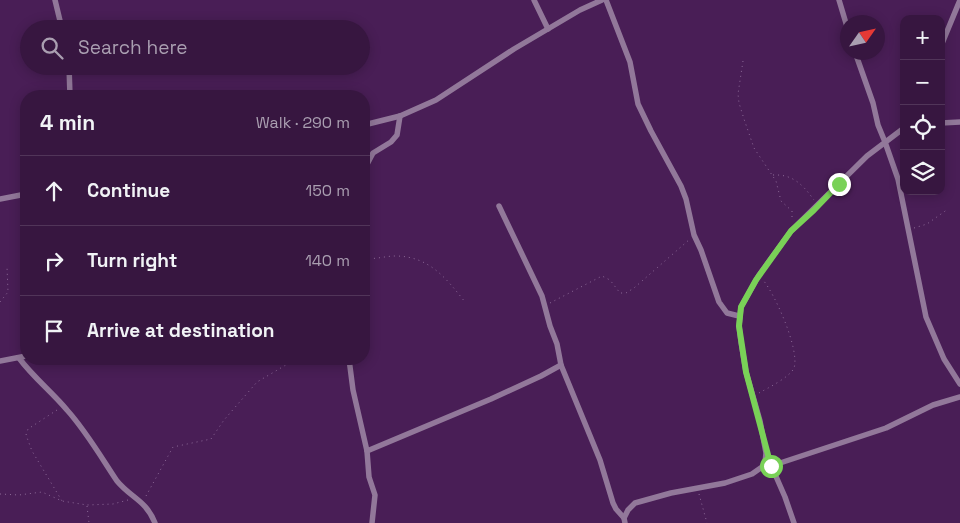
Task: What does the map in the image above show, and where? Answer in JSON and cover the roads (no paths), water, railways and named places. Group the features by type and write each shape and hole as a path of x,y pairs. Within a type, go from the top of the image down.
{"street":[{"path":"55,0 60,20"},
{"path":"534,0 548,29"},
{"path":"370,124 400,116 436,100 548,29 580,10 604,0 630,62 638,104 682,186 694,235 722,307 727,313 739,316"},
{"path":"839,0 844,15"},
{"path":"945,36 960,0"},
{"path":"858,60 873,103 878,125 886,142 898,179 926,317 944,359 960,384"},
{"path":"69,75 70,90"},
{"path":"370,159 373,153 398,135 400,116"},
{"path":"945,123 960,122"},
{"path":"794,523 786,497 766,453 746,372 739,326 741,307 759,275 791,231 850,172 900,131"},
{"path":"0,199 20,195"},
{"path":"499,206 536,282 557,344 561,365 600,460 613,503 624,520"},
{"path":"0,361 19,358"},
{"path":"25,365 64,406 117,481 149,510 154,523"},
{"path":"350,365 353,390 367,451 369,477 375,495 372,523"},
{"path":"367,451 500,395 561,365"},
{"path":"771,466 886,428 933,406 960,397"},
{"path":"624,520 628,510 635,503 671,493 725,483 752,474 765,463 766,453"}]}
